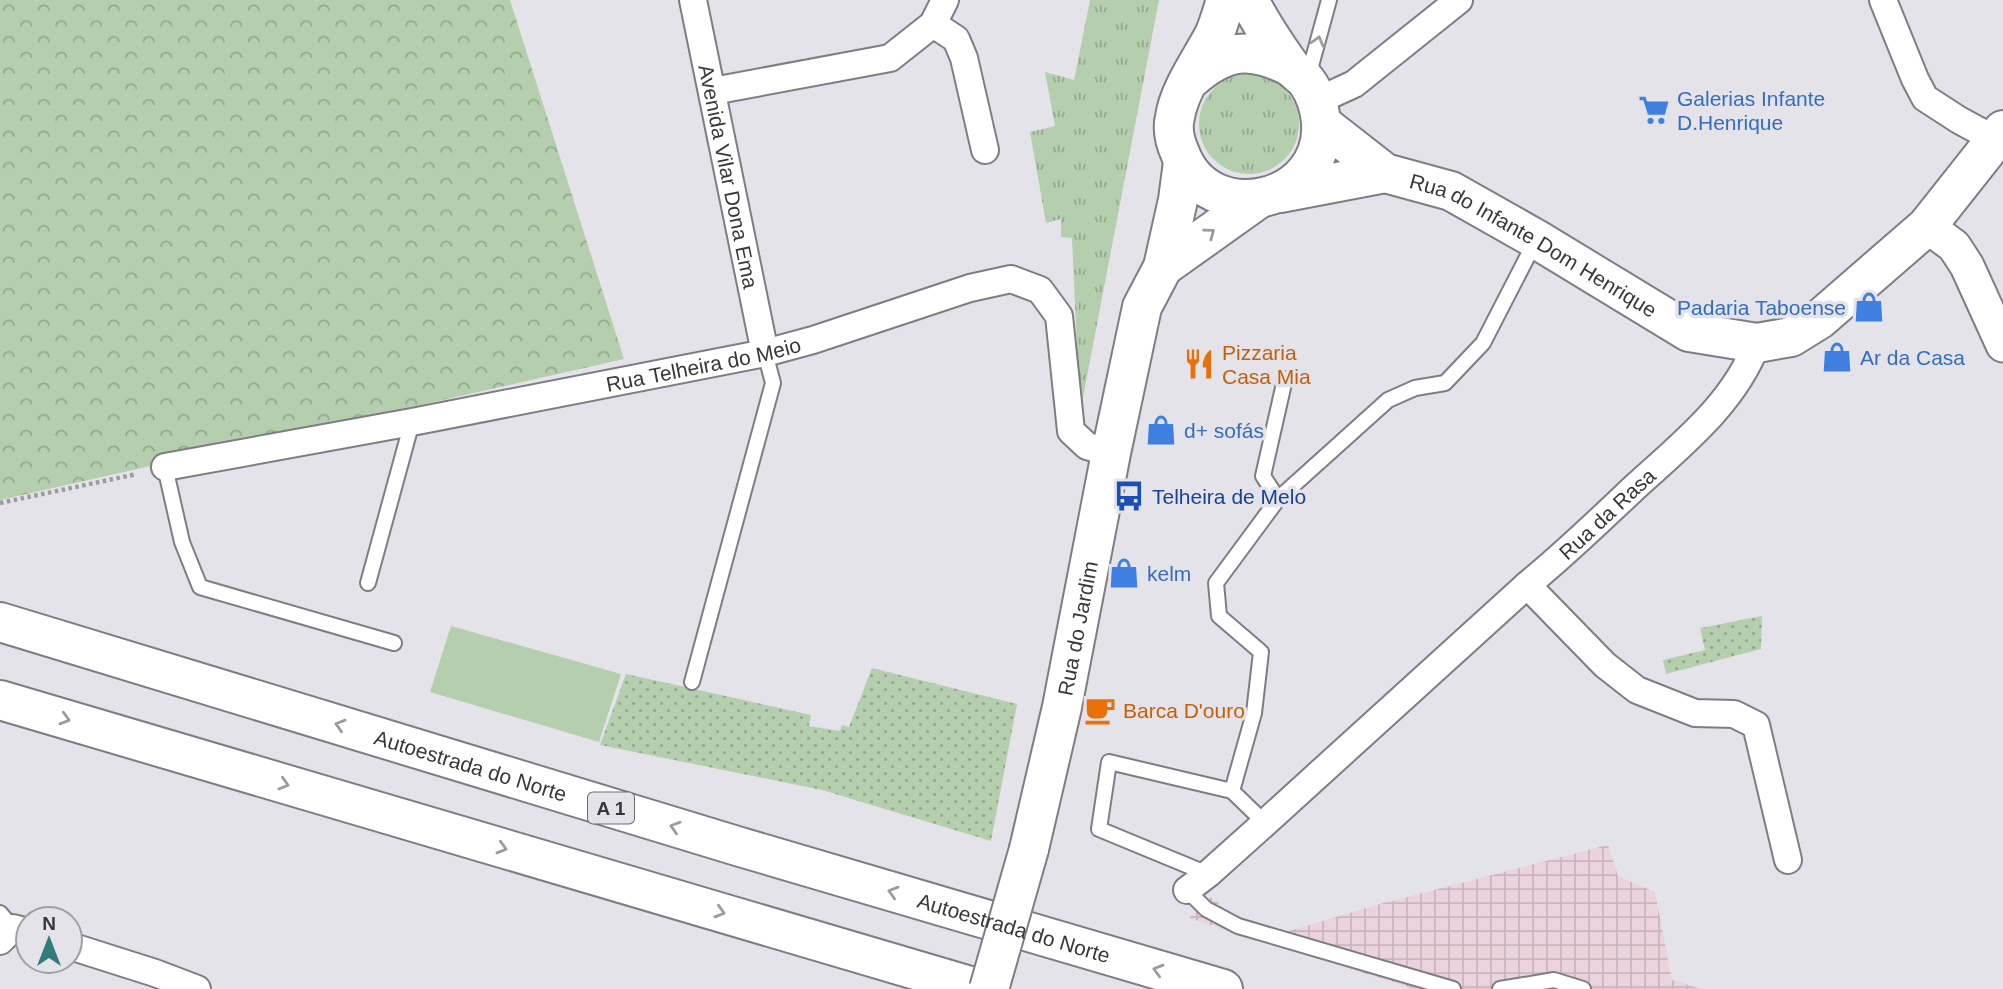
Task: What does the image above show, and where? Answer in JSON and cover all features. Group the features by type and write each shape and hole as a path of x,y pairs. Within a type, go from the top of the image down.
{"main road":[{"path":"1226,0 1216,32 1179,98 1174,119 1175,141 1183,162 1196,180 1214,192 1235,199 1267,197 1297,182 1311,165 1319,145 1309,93 1249,0"},
{"path":"1191,79 1208,65 1228,56 1250,53 1271,57 1309,93"},
{"name":"Rua do Infante Dom Henrique","path":"1309,93 1385,173"},
{"path":"1757,343 1791,337 1820,318 1927,226 2000,135"},
{"name":"Rua do Jardim","path":"989,989 1029,849 1062,707 1142,307 1163,267 1178,200 1183,162"},
{"name":"Rua do Infante Dom Henrique","path":"1267,197 1385,173 1451,191 1689,332 1757,343"},
{"name":"Rua do Jardim","path":"1163,267 1267,197"},
{"name":"Autoestrada do Norte","path":"0,622 737,846 1223,989"},
{"path":"0,700 980,989"}],"street":[{"name":"Avenida Vilar Dona Ema","path":"693,0 765,353"},
{"path":"1309,93 1354,84 1460,0"},
{"path":"1883,0 1915,79 1926,98 1959,120 2000,135"},
{"path":"713,92 890,58 939,12 964,58 985,150"},
{"path":"1927,226 1954,246 1968,266 2003,345"},
{"name":"Rua Telheira do Meio","path":"165,467 765,353 813,340 970,288 1011,279 1040,290 1059,316 1071,431 1087,446 1111,453"},
{"name":"Rua da Rasa","path":"1187,890 1555,562 1712,416 1749,364 1757,343"},
{"path":"1527,585 1605,666 1637,690 1695,713 1734,714 1756,725 1788,860"},
{"path":"84,950 197,989"}],"lane":[{"path":"1309,93 1329,0"},
{"path":"1232,792 1254,713 1261,652 1219,615 1216,583 1278,499 1388,400 1415,388 1445,383 1483,343 1536,239"},
{"path":"692,682 773,383 765,353"},
{"path":"1278,499 1263,476 1285,379"},
{"path":"368,583 412,422"},
{"path":"165,467 182,542 200,587 394,643"},
{"path":"1208,874 1099,829 1109,762 1232,792 1265,823"},
{"path":"1187,890 1206,909 1238,926 1453,989"},
{"path":"1500,989 1554,980 1583,989"}],"path":[{"path":"0,503 165,467"}],"shaded area":[{"path":"1608,845 1618,876 1655,892 1672,980 1702,989 1414,989 1189,918 1211,897 1234,917 1279,934 1380,904"}],"green space":[{"path":"0,0 510,0 624,359 0,500"},
{"path":"1090,0 1159,0 1080,413 1072,238 1061,237 1061,219 1046,223 1030,132 1055,126 1045,72 1074,80"},
{"path":"1249,74 1268,78 1284,89 1295,105 1299,124 1295,143 1284,159 1268,170 1249,174 1230,170 1214,159 1203,143 1199,124 1203,105 1214,89 1230,78"},
{"path":"1762,616 1761,649 1666,674 1663,660 1705,650 1700,628"},
{"path":"451,626 621,674 599,742 430,692"},
{"path":"872,668 1017,704 991,841 822,790 600,745 626,674 811,715 809,726 840,731 842,725 849,727"}],"place":[{"name":"Galerias Infante D.Henrique","path":"1654,110"},
{"name":"Padaria Taboense","path":"1869,307"},
{"name":"Ar da Casa","path":"1837,357"},
{"name":"Pizzaria Casa Mia","path":"1199,364"},
{"name":"d+ sofás","path":"1161,430"},
{"name":"Telheira de Melo","path":"1129,496"},
{"name":"kelm","path":"1124,573"},
{"name":"Barca D'ouro","path":"1100,710"}]}
